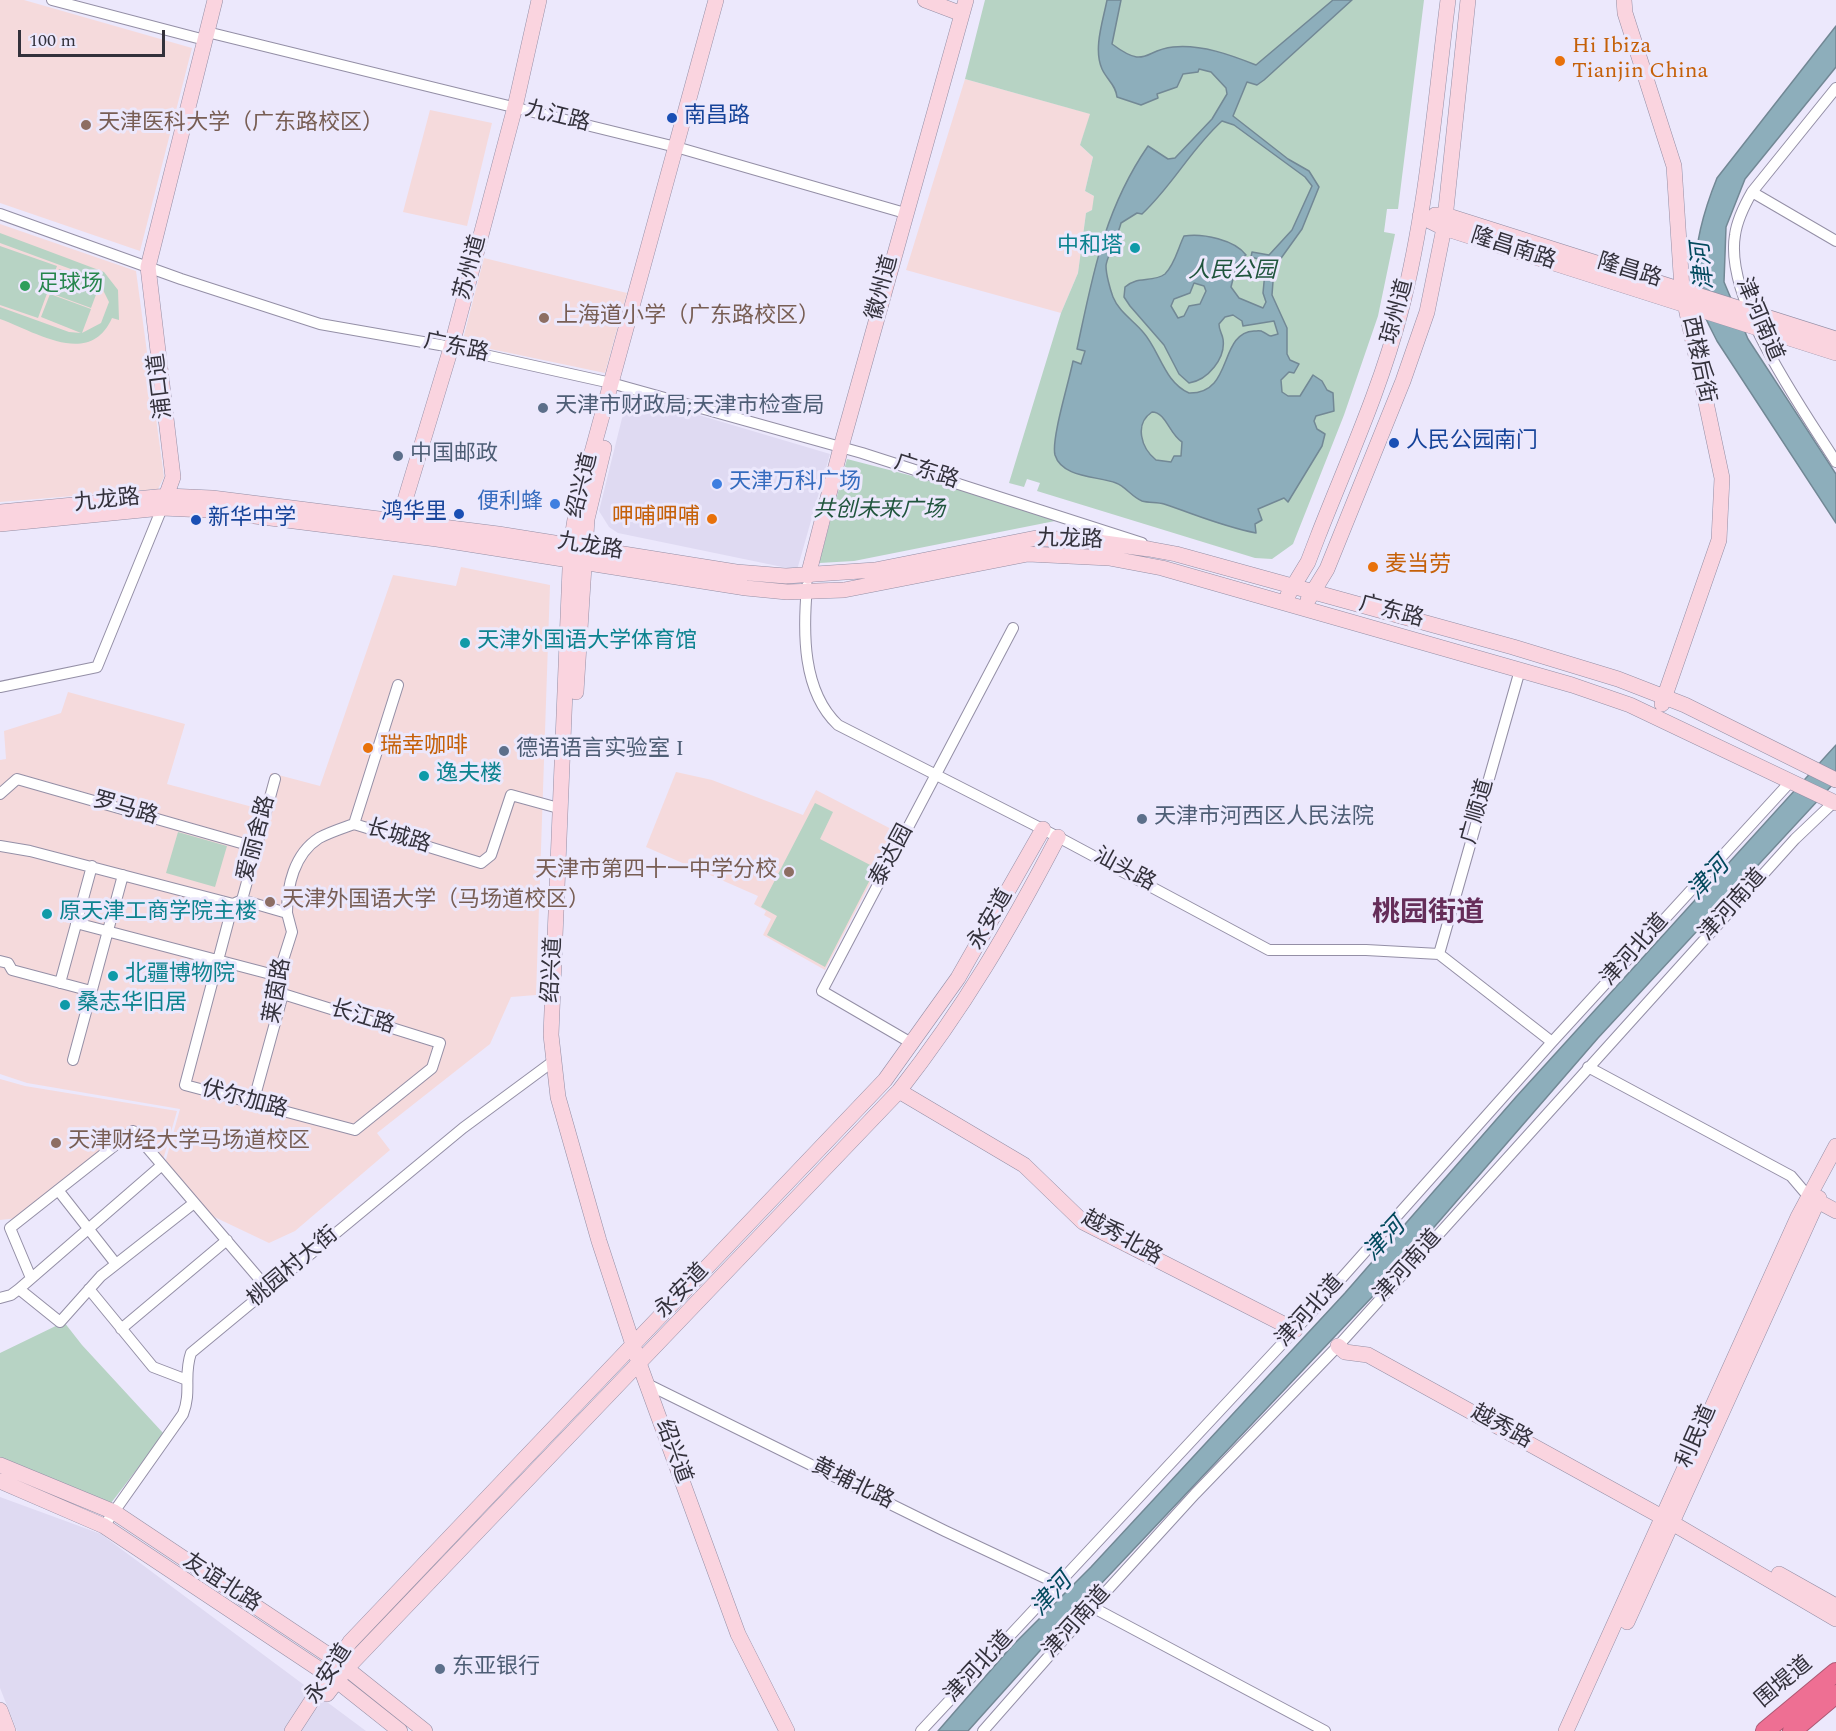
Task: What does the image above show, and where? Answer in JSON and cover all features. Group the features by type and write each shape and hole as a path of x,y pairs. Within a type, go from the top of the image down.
{"highway":[{"name":"围堤道","path":"1765,1731 1836,1672"},
{"name":"围堤道","path":"1792,1731 1836,1694"}],"main road":[{"name":"浦口道","path":"164,502 173,477 148,267 215,0"},
{"name":"苏州道","path":"397,527 451,348 515,107 539,0"},
{"name":"绍兴道","path":"680,148 716,0"},
{"name":"绍兴道","path":"723,0 615,384 591,501 577,553 552,1015 558,1097 599,1241 639,1363 738,1634 787,1731"},
{"path":"925,0 964,7"},
{"name":"琼州道","path":"1280,603 1294,587 1308,562 1383,372 1400,311 1420,216 1448,0"},
{"name":"琼州道","path":"1314,592 1326,569 1416,347 1427,312 1445,221 1468,0"},
{"name":"西楼后街","path":"1624,0 1625,14 1674,166 1687,298 1720,467 1719,540 1656,716"},
{"name":"徽州道","path":"808,576 905,213 964,7"},
{"name":"隆昌南路","path":"1420,216 1445,221 1687,298"},
{"name":"隆昌路","path":"1687,298 1749,317 1836,339"},
{"name":"隆昌路","path":"1749,317 1836,353"},
{"name":"九龙路","path":"0,524 164,502"},
{"name":"九龙路","path":"0,512 164,502 269,516 397,527 577,553 736,572 808,576 875,570 1036,538 1104,542 1176,554"},
{"name":"绍兴道","path":"555,1060 561,1023 577,553"},
{"name":"九龙路","path":"577,553 746,588 806,593 880,584 1028,554 1099,557 1162,568"},
{"name":"广东路","path":"1176,554 1568,663 1665,696 1836,780"},
{"name":"广东路","path":"1162,568 1572,685 1656,716 1835,803"},
{"path":"1300,609 1314,592"},
{"name":"永安道","path":"342,1664 350,1642 866,1101 913,1044 988,929 1043,829"},
{"name":"永安道","path":"301,1731 342,1664 639,1363 899,1091 979,982 1058,837"},
{"name":"越秀北路","path":"899,1091 1024,1165 1083,1221 1295,1330"},
{"name":"利民道","path":"1577,1731 1836,1146"},
{"name":"利民道","path":"1813,1198 1836,1166"},
{"path":"1813,1198 1836,1211"},
{"name":"越秀路","path":"1335,1343 1345,1352 1368,1355 1669,1519 1836,1606"},
{"name":"友谊北路","path":"0,1465 114,1512 342,1664 425,1731"},
{"name":"友谊北路","path":"0,1481 104,1526 332,1679 399,1731"},
{"name":"利民道","path":"1566,1731 1669,1519"},
{"name":"越秀路","path":"1669,1519 1836,1618"},
{"name":"永安道","path":"292,1731 332,1679"},
{"path":"0,1710 8,1731"}],"street":[{"name":"九江路","path":"52,0 97,5 206,36 515,107 680,148 905,213"},
{"name":"津河南道","path":"1836,88 1752,192 1743,209 1734,236 1738,274 1749,317 1775,364 1836,462"},
{"path":"1752,192 1836,241"},
{"name":"广东路","path":"0,214 148,267 320,324 451,348 615,384 841,447 1176,554"},
{"name":"浦口道","path":"0,687 97,667 164,502"},
{"name":"汕头路","path":"808,576 806,635 810,675 820,705 838,725 1043,829 1269,950 1366,950 1439,954"},
{"name":"泰达园","path":"913,1044 822,991 1013,628"},
{"name":"广顺道","path":"1439,954 1520,670"},
{"path":"354,824 398,685"},
{"name":"罗马路","path":"0,794 17,779 255,847"},
{"name":"爱丽舍路","path":"185,1085 218,960 275,779"},
{"name":"津河北道","path":"921,1731 1295,1330 1552,1042 1791,781"},
{"name":"长城路","path":"287,913 287,890 298,861 318,839 354,824 481,863 491,855 511,795 562,809"},
{"name":"津河南道","path":"983,1731 1092,1607 1795,839 1835,803"},
{"path":"0,846 287,913"},
{"path":"60,983 92,866"},
{"path":"73,1060 123,875"},
{"name":"莱茵路","path":"253,1103 283,994 279,976 292,932 287,913"},
{"path":"76,922 279,976"},
{"path":"1439,954 1552,1042"},
{"path":"0,961 8,963 12,970 91,991"},
{"name":"长江路","path":"283,994 440,1043"},
{"name":"伏尔加路","path":"185,1085 355,1130 432,1068 440,1043"},
{"name":"桃园村大街","path":"104,1526 183,1414 189,1398 186,1366 191,1353 463,1128 555,1060"},
{"path":"1588,1067 1791,1176 1813,1198"},
{"path":"31,1278 10,1228 133,1131 268,1289"},
{"path":"0,1298 11,1295 19,1289 162,1165"},
{"path":"58,1190 116,1264"},
{"path":"19,1289 60,1322 89,1289 116,1264 194,1203"},
{"path":"121,1329 227,1239"},
{"path":"89,1289 153,1367 187,1380"},
{"name":"黄埔北路","path":"647,1384 1058,1584"},
{"path":"1092,1607 1325,1731"}],"shaded area":[{"name":"天津医科大学（广东路校区）","path":"0,0 24,0 192,48 140,251 0,203"},
{"path":"965,79 1091,114 1080,145 1093,157 1085,191 1094,196 1095,204 1092,210 1086,213 1078,273 1061,313 906,270"},
{"path":"430,110 492,123 467,226 403,212"},
{"path":"0,224 136,271 164,477 158,489 0,502"},
{"name":"上海道小学（广东路校区）","path":"484,258 627,293 605,373 462,343"},
{"name":"天津万科广场","path":"628,394 830,454 797,570 618,533 609,527 599,511"},
{"name":"天津外国语大学（马场道校区）","path":"461,567 550,585 536,995 511,997 490,1044 377,1133 390,1150 295,1231 269,1243 206,1213 165,1163 180,1109 27,1083 0,1074 0,760 6,759 4,731 61,713 68,692 185,724 167,784 260,809 271,773 320,786 393,575 456,586"},
{"name":"天津市第四十一中学分校","path":"676,772 712,780 803,815 816,790 897,832 825,970 763,935 771,919 764,915 766,911 754,904 758,896 646,847"},
{"name":"天津财经大学马场道校区","path":"0,1079 25,1086 177,1111 163,1160 134,1126 18,1218 0,1220"},
{"path":"0,1497 101,1534 366,1731 17,1731 0,1688"}],"green space":[{"name":"人民公园","path":"985,0 1424,0 1398,209 1387,209 1384,232 1395,234 1378,316 1344,415 1293,544 1272,559 1255,558 1037,491 1040,483 1027,479 1024,487 1009,483 1061,313 1078,273 1086,213 1092,210 1094,196 1085,191 1093,157 1080,145 1090,114 965,79"},
{"path":"0,233 104,272 118,290 119,320 112,318 102,333 90,341 76,344 45,338 0,319 0,307 69,332 81,333 41,317 50,294 91,309 82,333 101,323 109,302 100,284 91,308 50,293 59,269 99,283 87,275 0,243"},
{"name":"足球场","path":"0,246 57,266 38,318 0,305"},
{"name":"共创未来广场","path":"847,459 978,493 1055,521 854,561 819,563"},
{"path":"815,803 833,812 820,839 876,868 825,967 767,935 777,916 761,907"},
{"path":"178,832 227,846 215,887 166,873"},
{"path":"64,1322 82,1345 164,1434 111,1503 0,1458 0,1353"}],"water":[{"path":"1107,0 1121,0 1112,44 1132,56 1144,56 1173,47 1194,47 1226,54 1256,65 1333,0 1352,0 1264,80 1257,85 1247,82 1233,116 1288,159 1309,171 1319,187 1302,229 1274,268 1272,295 1287,328 1287,354 1290,360 1299,364 1294,373 1289,372 1281,380 1282,392 1288,396 1300,396 1313,375 1333,393 1334,411 1316,416 1314,421 1317,429 1325,434 1322,446 1288,502 1284,498 1258,509 1262,520 1255,524 1256,533 1220,524 1164,504 1142,501 1116,483 1081,475 1065,468 1055,455 1058,424 1073,361 1081,364 1085,351 1077,349 1095,269 1110,219 1121,194 1148,146 1168,159 1175,158 1212,119 1227,94 1226,88 1211,72 1199,69 1198,72 1183,74 1177,87 1157,94 1158,98 1141,105 1117,97 1115,89 1102,69 1098,53","holes":["1222,121 1234,125 1305,177 1312,186 1292,230 1269,255 1252,252 1251,257 1266,261 1263,293 1266,302 1263,308 1239,298 1231,287 1237,263 1246,255 1234,245 1209,237 1184,236 1174,261 1165,274 1134,282 1125,287 1124,297 1164,345 1179,374 1189,383 1203,378 1219,360 1223,346 1219,324 1225,317 1233,315 1242,321 1243,326 1274,321 1278,334 1270,336 1262,331 1243,334 1235,342 1213,384 1203,391 1189,393 1174,382 1149,340 1122,312 1109,286 1106,266 1121,223 1137,213 1142,214 1153,203 1201,143","1194,283 1204,286 1206,291 1200,304 1189,306 1184,316 1178,318 1171,306 1174,299 1190,293","1152,412 1164,419 1182,442 1181,456 1174,456 1171,462 1156,460 1151,455 1143,443 1141,429 1146,417"]},
{"name":"津河","path":"1836,26 1836,67 1745,179 1726,227 1724,282 1748,339 1836,474 1836,523 1717,341 1700,303 1696,287 1695,266 1701,228 1717,178"},
{"name":"津河","path":"1836,745 1836,781 1598,1038 1390,1278 1081,1605 968,1731 938,1731 1011,1647 1091,1567 1345,1293 1516,1097"}],"place":[{"name":"Hi Ibiza Tianjin China","path":"1560,61"},
{"name":"南昌路","path":"672,118"},
{"name":"天津医科大学（广东路校区）","path":"86,125"},
{"name":"中和塔","path":"1135,248"},
{"name":"足球场","path":"25,286"},
{"name":"上海道小学（广东路校区）","path":"544,318"},
{"name":"天津市财政局;天津市检查局","path":"543,408"},
{"name":"人民公园南门","path":"1394,443"},
{"name":"中国邮政","path":"398,456"},
{"name":"天津万科广场","path":"717,484"},
{"name":"便利蜂","path":"555,504"},
{"name":"鸿华里","path":"459,514"},
{"name":"呷哺呷哺","path":"712,519"},
{"name":"新华中学","path":"196,520"},
{"name":"麦当劳","path":"1373,567"},
{"name":"天津外国语大学体育馆","path":"465,643"},
{"name":"瑞幸咖啡","path":"368,748"},
{"name":"德语语言实验室 I","path":"504,751"},
{"name":"逸夫楼","path":"424,776"},
{"name":"天津市河西区人民法院","path":"1142,819"},
{"name":"天津市第四十一中学分校","path":"789,872"},
{"name":"天津外国语大学（马场道校区）","path":"270,902"},
{"name":"原天津工商学院主楼","path":"47,914"},
{"name":"北疆博物院","path":"113,976"},
{"name":"桑志华旧居","path":"65,1005"},
{"name":"天津财经大学马场道校区","path":"56,1143"},
{"name":"东亚银行","path":"440,1669"}],"district":[{"name":"桃园街道","path":"1428,916"}]}
